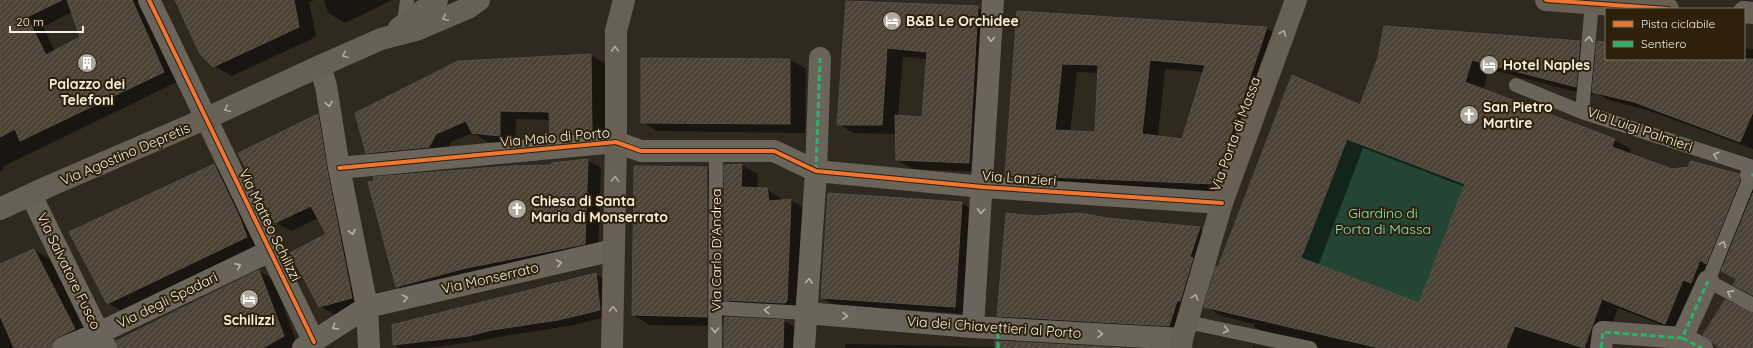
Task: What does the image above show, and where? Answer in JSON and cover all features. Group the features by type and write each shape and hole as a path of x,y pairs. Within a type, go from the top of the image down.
{"main road":[{"path":"381,39 437,0"},
{"path":"381,39 419,29 468,8 479,0"},
{"path":"612,348 616,142 616,31 624,0"},
{"name":"Via Porta di Massa","path":"1184,336 1222,203 1296,0"},
{"path":"1546,0 1653,8"},
{"name":"Via Agostino Depretis","path":"0,209 208,118 381,39"}],"street":[{"name":"Via Matteo Schilizzi","path":"149,0 208,118 270,250 309,345"},
{"path":"973,327 983,187 993,0"},
{"path":"804,348 816,171 820,58"},
{"path":"320,66 326,86 339,168 367,306 369,348"},
{"name":"Via Maio di Porto","path":"339,168 616,142 641,151 774,152 816,171"},
{"name":"Via Lanzieri","path":"816,171 983,187 1222,203"},
{"name":"Via Salvatore Fusco","path":"31,195 103,340"},
{"name":"Via degli Spadari","path":"63,348 103,340 270,250"},
{"name":"Via Monserrato","path":"367,306 614,250"},
{"path":"1682,338 1708,280"},
{"path":"309,345 367,306"},
{"name":"Via dei Chiavettieri al Porto","path":"806,313 973,327 998,338 1184,336"},
{"path":"1601,348 1603,332 1682,338 1702,348"}],"lane":[{"path":"404,24 407,0"},
{"name":"Via Luigi Palmieri","path":"1592,4 1582,112 1753,172"},
{"path":"1516,85 1582,112"},
{"name":"Via Carlo D'Andrea","path":"715,348 716,151"},
{"path":"1753,172 1708,280 1753,305"},
{"path":"716,308 806,313"},
{"path":"1184,336 1310,348"}],"green space":[{"name":"Giardino di Porta di Massa","path":"1347,139 1465,184 1419,303 1301,258"}],"building":[{"name":"Palazzo dei Telefoni","path":"0,0 62,0 27,17 46,55 80,37 67,0 132,0 164,72 20,141 15,129 0,137"},
{"path":"175,0 294,0 299,27 213,67 200,54"},
{"path":"846,1 978,6 969,163 896,160 895,115 922,117 927,52 887,48 882,125 837,125"},
{"path":"1017,11 1267,27 1214,184 1005,175","holes":["1150,60 1205,65 1182,139 1142,134","1062,64 1098,65 1095,132 1055,130"]},
{"path":"1384,26 1580,41 1576,87 1472,60 1465,82 1615,139 1612,147 1672,169 1688,167 1691,161 1739,174 1740,180 1706,264 1700,260 1691,283 1683,280 1665,324 1602,299 1584,348 1515,326 1506,348 1379,348 1204,307 1216,266 1218,267 1292,75 1360,105 1378,57","holes":["1347,139 1465,184 1419,303 1301,258"]},
{"path":"1597,41 1605,42 1605,60 1753,59 1753,112 1740,142 1634,102 1592,92"},
{"path":"591,54 592,132 550,136 549,112 500,111 500,136 472,133 466,121 436,134 429,147 366,153 355,113 458,61"},
{"path":"641,58 790,59 790,124 641,123"},
{"path":"318,114 327,170 352,298 319,307 290,253 326,234 311,206 275,223 238,153"},
{"path":"588,159 585,244 462,269 396,287 368,182 374,181 373,177 511,166 551,165 551,163"},
{"path":"214,164 238,214 247,237 107,304 69,232"},
{"path":"742,164 741,187 767,188 769,201 791,199 787,301 785,303 724,300 724,165"},
{"path":"634,166 707,167 707,317 632,315"},
{"path":"828,193 962,202 955,307 821,298"},
{"path":"1753,193 1753,295 1733,285 1737,279 1721,271"},
{"path":"1006,213 1034,216 1079,213 1107,218 1200,227 1190,257 1193,258 1180,301 1177,301 1169,326 997,316"},
{"path":"34,249 75,329 58,337 53,341 51,348 14,348 0,316 0,264"},
{"path":"259,270 284,336 263,348 118,348 116,341"},
{"path":"596,273 600,310 558,320 492,330 469,336 393,345 392,325"},
{"path":"1725,300 1753,313 1753,348 1720,348 1703,335"},
{"path":"724,317 784,320 783,348 724,348"},
{"path":"995,341 1121,348 995,348"}],"marked path":[{"path":"816,171 820,58"},
{"path":"1601,348 1603,332 1682,338 1708,281"},
{"path":"998,329 998,348"},
{"path":"1682,338 1702,348"}],"cycle path":[{"path":"149,0 314,342"},
{"path":"1546,0 1654,8"},
{"path":"339,168 616,142 641,151 774,151 816,171 983,187 1222,203"}],"place":[{"name":"B&B Le Orchidee","path":"892,21"},
{"name":"Palazzo dei Telefoni","path":"87,63"},
{"name":"Hotel Naples","path":"1489,65"},
{"name":"San Pietro Martire","path":"1469,115"},
{"name":"Chiesa di Santa Maria di Monserrato","path":"517,209"},
{"name":"Schilizzi","path":"249,299"}]}
